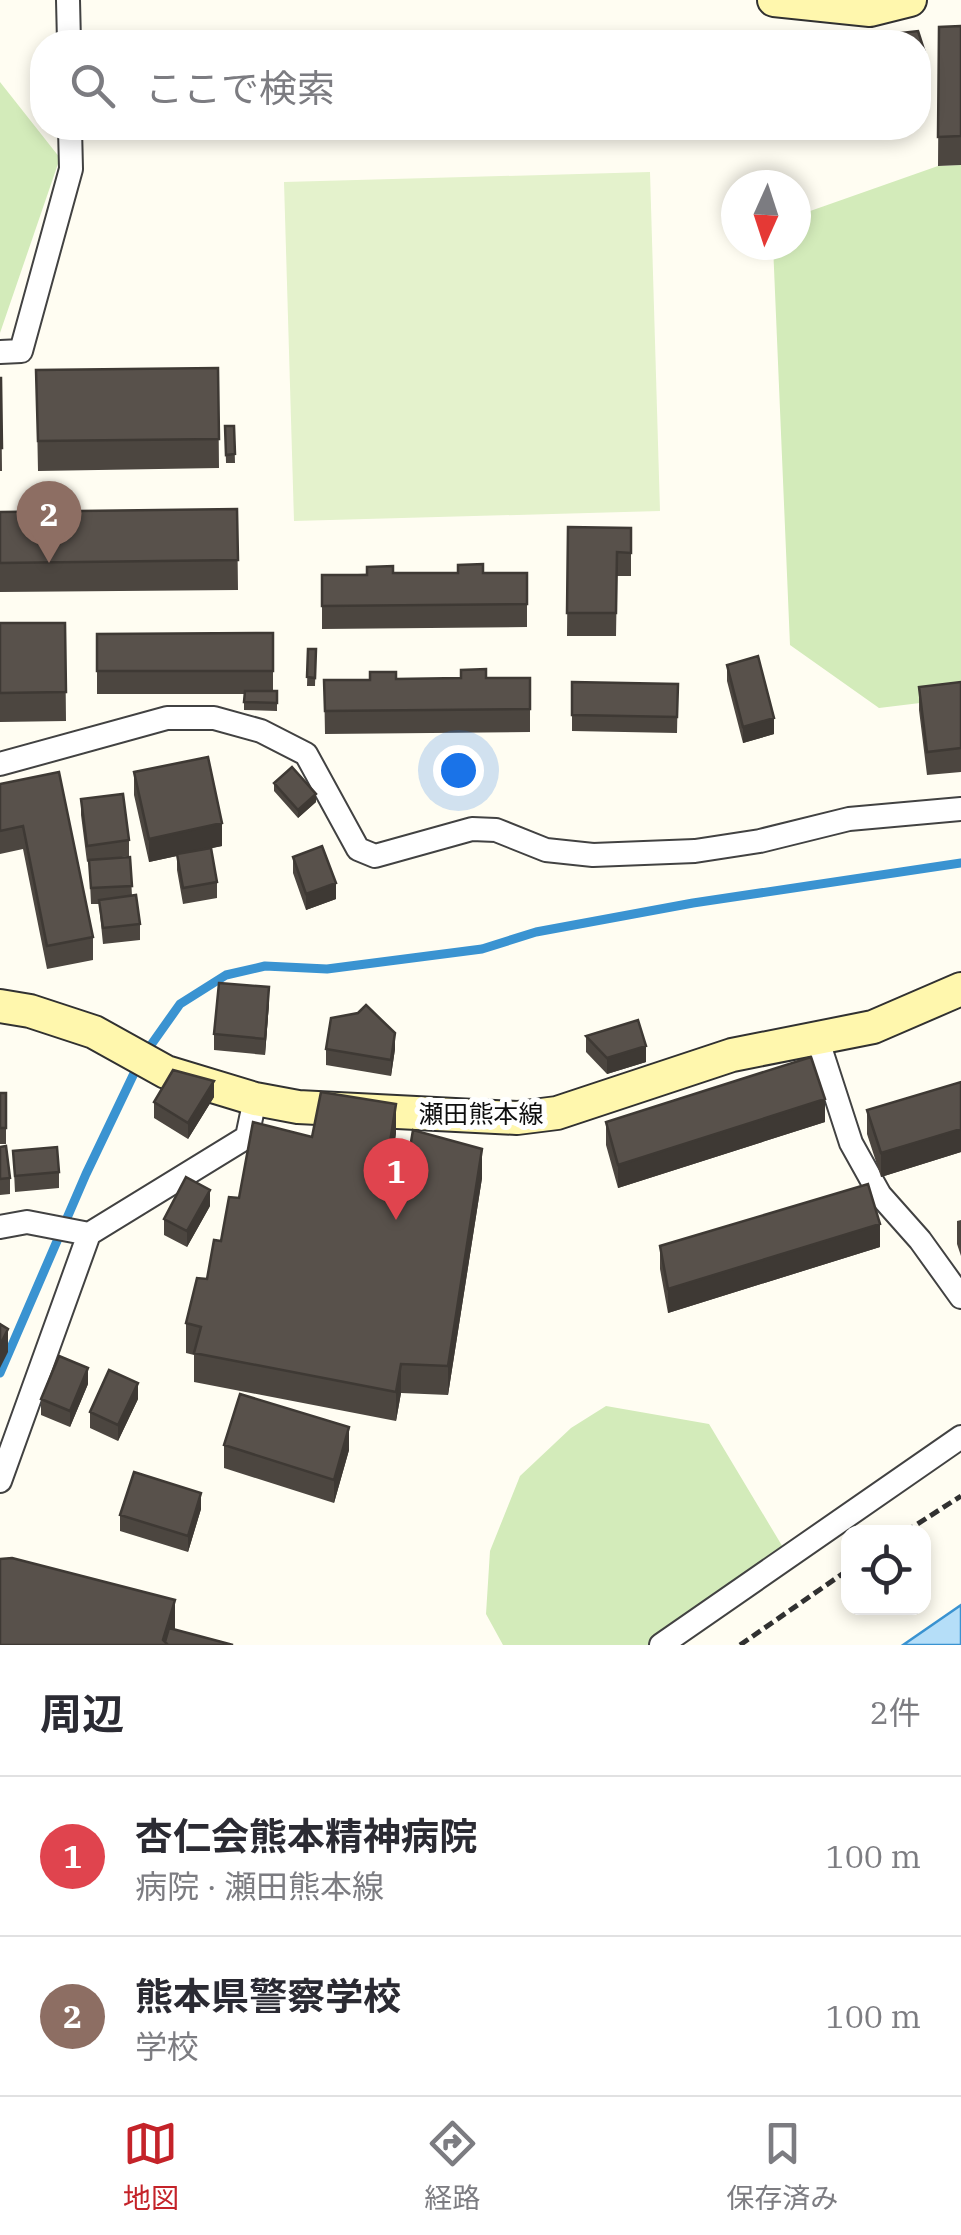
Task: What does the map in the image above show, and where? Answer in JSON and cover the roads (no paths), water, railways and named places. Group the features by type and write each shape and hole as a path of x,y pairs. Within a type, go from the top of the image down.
{"main road":[{"path":"774,0 870,10 910,0"},
{"name":"瀬田熊本線","path":"0,1006 30,1011 94,1032 166,1072 256,1098 298,1107 517,1118 558,1113 732,1055 873,1027 956,996"}],"street":[{"path":"68,0 69,30"},
{"path":"0,352 21,352 71,169 70,140"},
{"path":"0,764 167,718 214,718 261,732 306,754 358,849 375,856 472,828 496,830 546,850 593,855 696,851 760,841 849,819 961,810"},
{"path":"818,1038 851,1143 880,1196 920,1240 961,1297"},
{"path":"0,1481 89,1234 247,1138 256,1098"},
{"path":"0,1227 27,1222 89,1234"},
{"path":"661,1645 961,1437"}],"water":[{"path":"961,1605 961,1645 903,1645"}],"waterway":[{"path":"146,1052 180,1004 226,975 265,966 327,969 482,949 536,932 693,903 961,863"},
{"path":"0,1373 138,1065"}],"place":[{"name":"熊本県警察学校","path":"49,563"},
{"name":"杏仁会熊本精神病院","path":"396,1220"}]}
